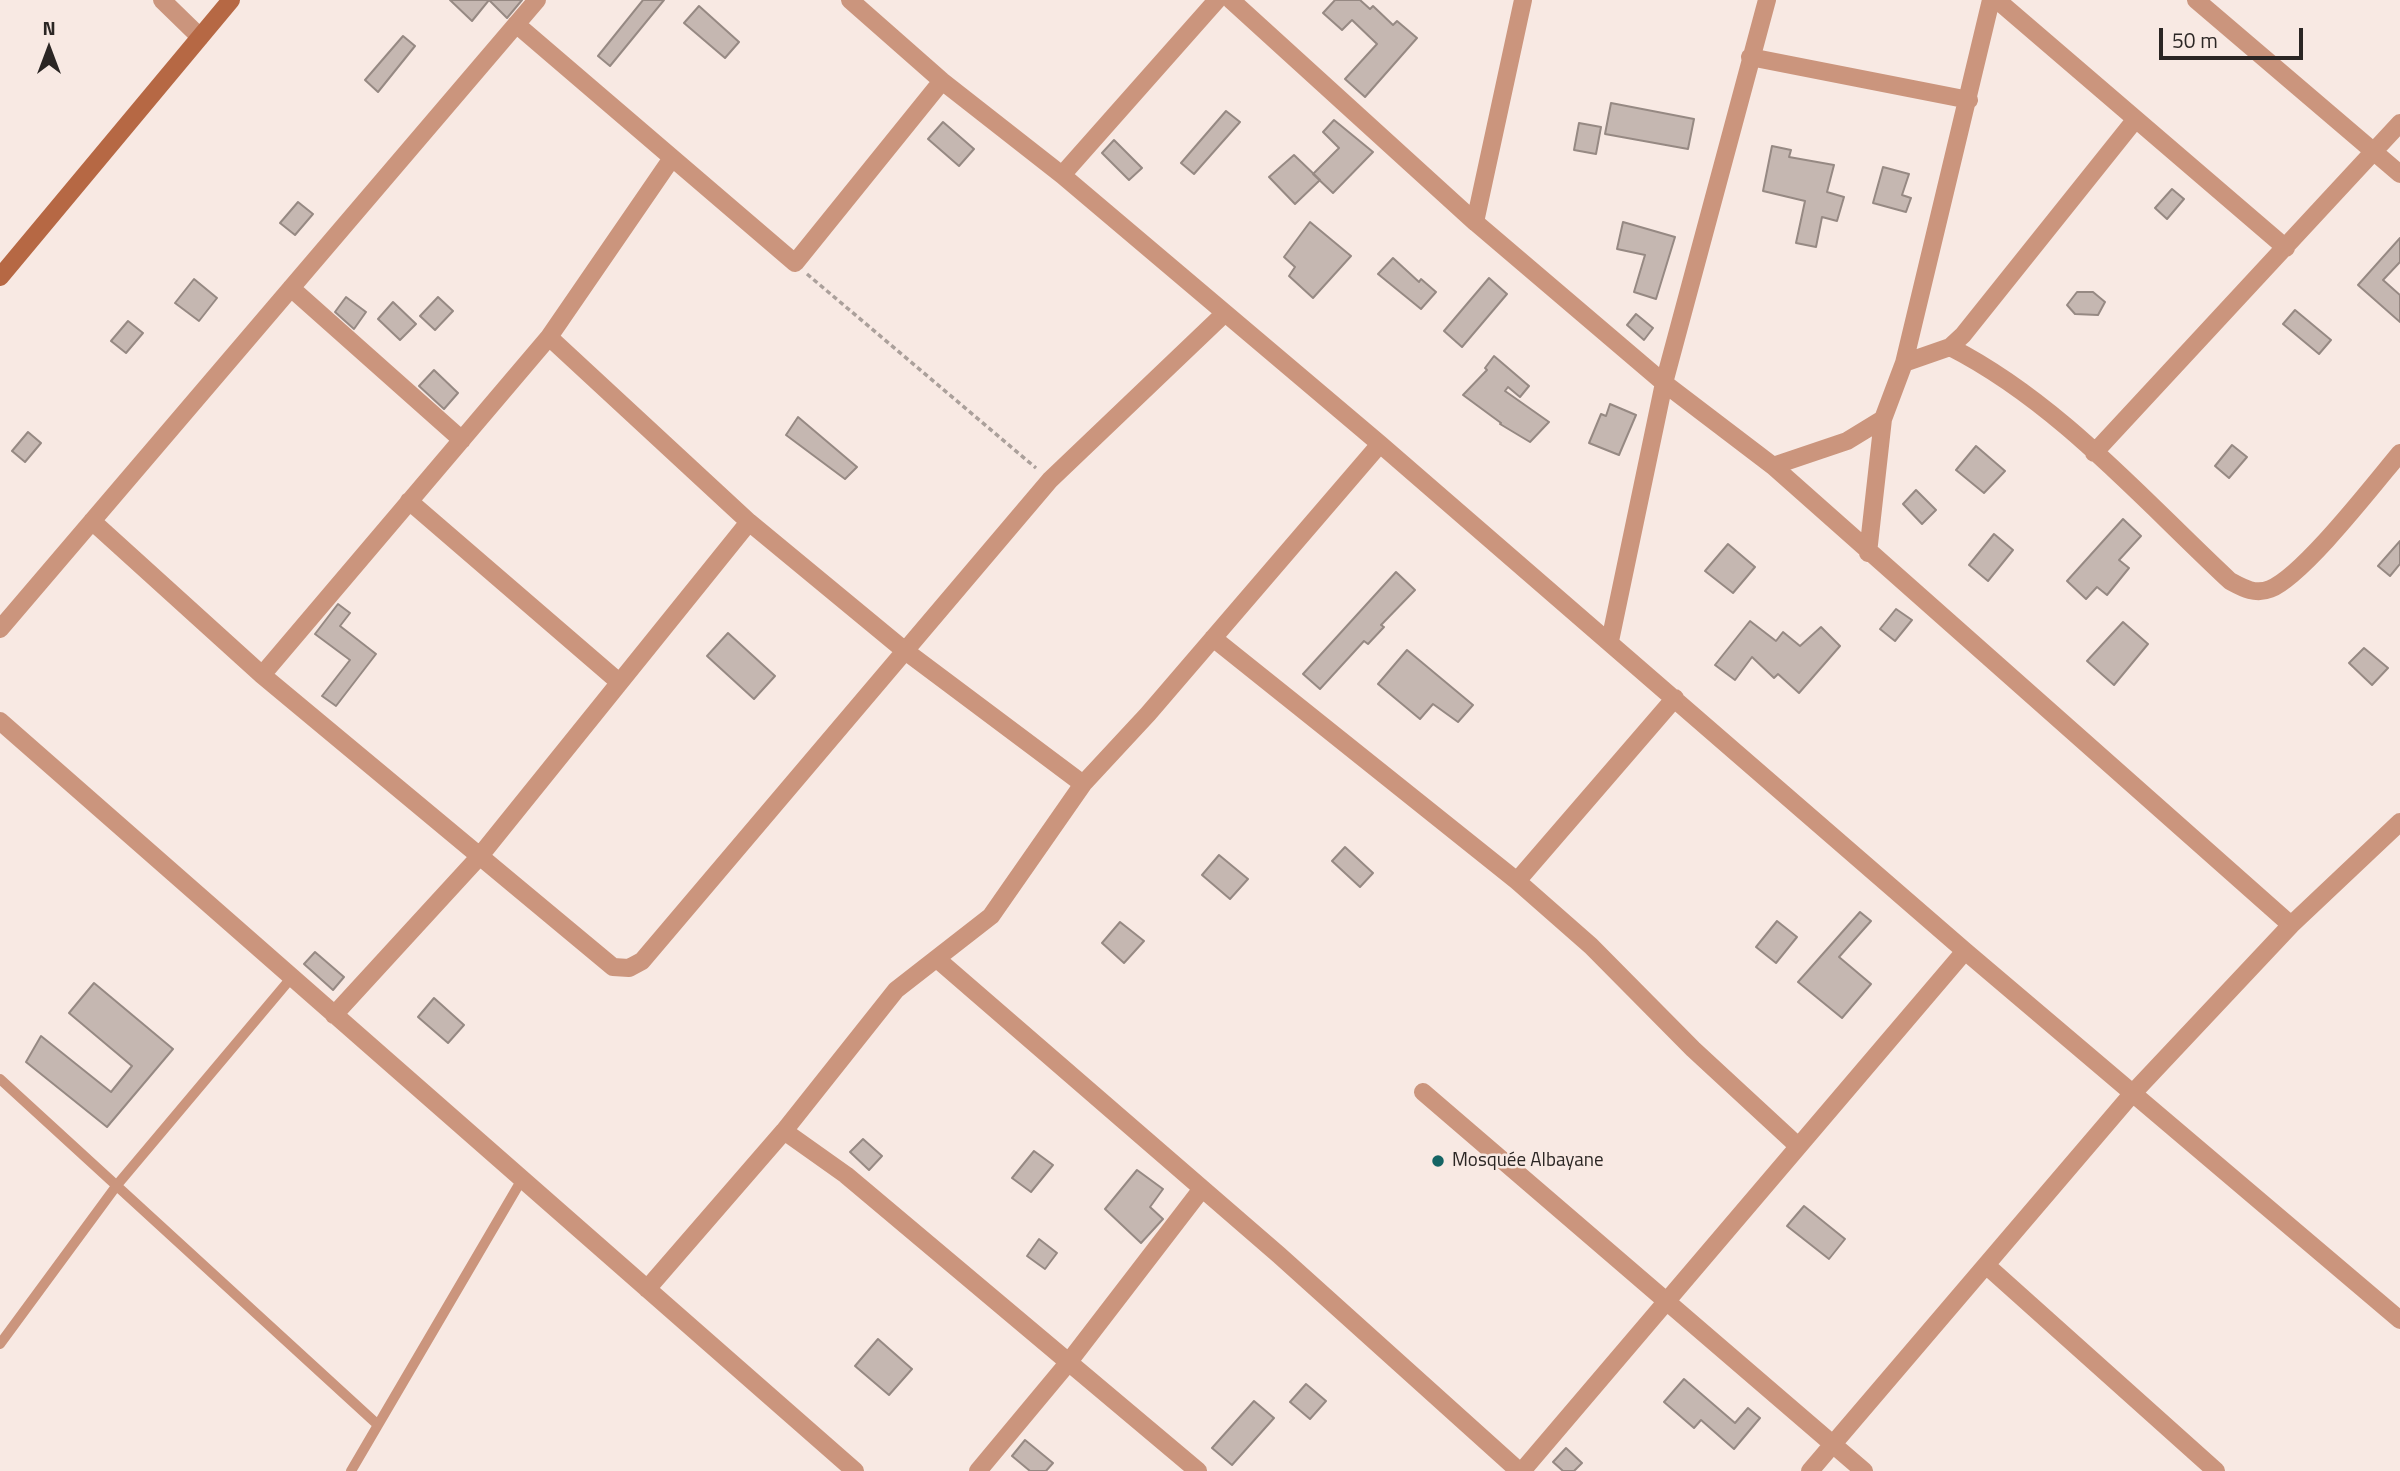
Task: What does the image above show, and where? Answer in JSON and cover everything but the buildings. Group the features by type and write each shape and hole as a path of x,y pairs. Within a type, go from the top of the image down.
{"street":[{"path":"162,0 200,37"},
{"path":"0,277 231,0"},
{"path":"0,629 537,0"},
{"path":"850,0 942,81 1062,175 1380,444 1965,951 2400,1320"},
{"path":"1062,175 1217,0"},
{"path":"1231,0 1475,222 1664,383 1773,466 1868,553 2291,925"},
{"path":"1475,222 1523,0"},
{"path":"1610,641 1664,383 1767,0"},
{"path":"1868,553 1883,419 1904,363 1991,0"},
{"path":"1997,0 2286,248"},
{"path":"2196,0 2400,174"},
{"path":"516,24 795,263 942,81"},
{"path":"1751,57 1969,100"},
{"path":"1904,363 1950,347 2135,120"},
{"path":"2094,453 2400,123"},
{"path":"262,675 549,337 672,158"},
{"path":"291,288 462,440"},
{"path":"92,521 262,675 478,856 613,967 629,968 642,961 1050,480 1225,313"},
{"path":"549,337 749,522 904,650 1083,784"},
{"path":"1950,347 2007,379 2094,453 2230,581 2245,590 2258,592 2271,589 2288,578 2339,525 2400,453"},
{"path":"1773,466 1847,441 1883,419"},
{"path":"647,1289 784,1131 896,990 991,916 1083,784 1380,444"},
{"path":"409,501 619,682"},
{"path":"334,1015 478,856 749,522"},
{"path":"1213,638 1517,881 1591,946 1666,1023 1798,1146"},
{"path":"1517,881 1675,698"},
{"path":"0,721 521,1181 855,1471"},
{"path":"1810,1471 2132,1094 2291,925 2400,822"},
{"path":"937,959 1279,1255 1521,1471 1965,951"},
{"path":"1423,1092 1864,1471"},
{"path":"784,1131 857,1183 1198,1471"},
{"path":"978,1471 1068,1363 1201,1190"},
{"path":"1986,1265 2216,1471"}],"lane":[{"path":"0,1344 117,1185 292,977"},
{"path":"0,1079 379,1425"},
{"path":"351,1471 521,1181"}],"path":[{"path":"795,263 1050,480"}],"place":[{"name":"Mosquée Albayane","path":"1438,1161"}]}
